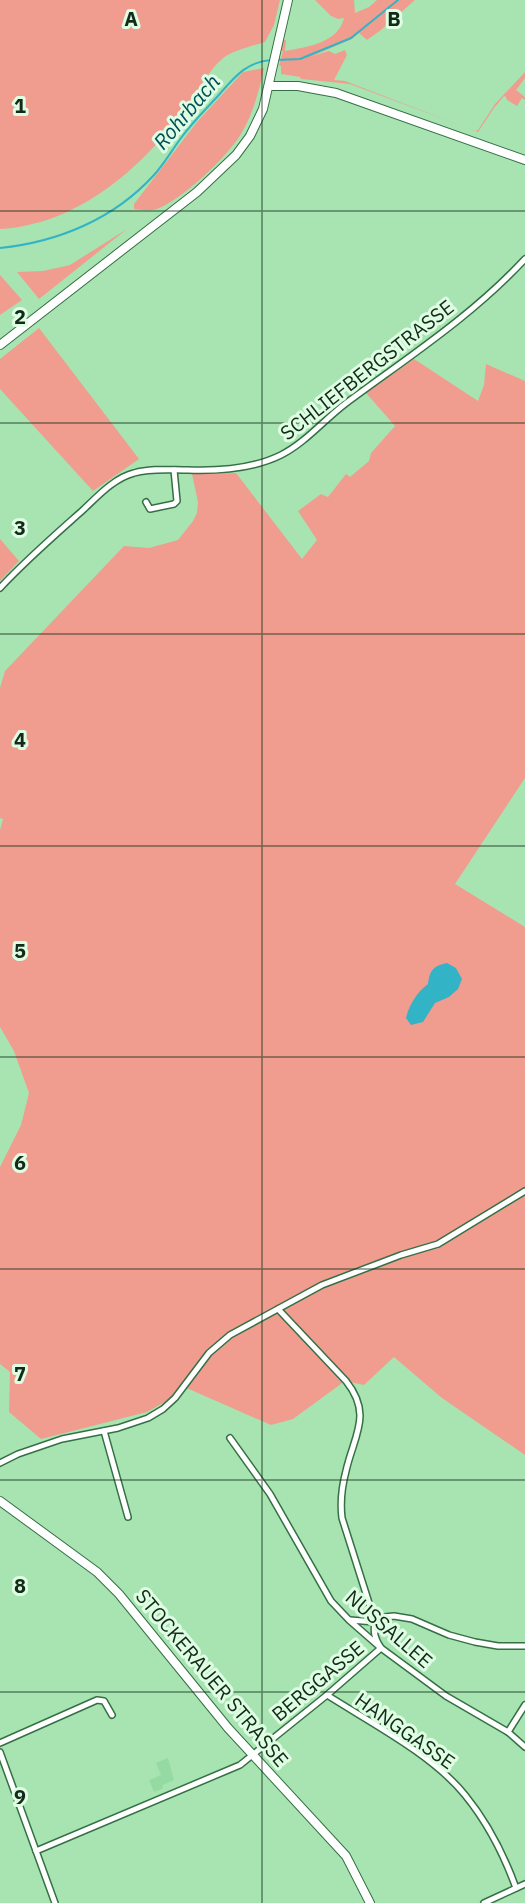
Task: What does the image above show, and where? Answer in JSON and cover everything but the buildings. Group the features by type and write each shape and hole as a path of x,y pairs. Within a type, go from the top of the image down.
{"main road":[{"path":"0,345 220,172 236,156 250,136 263,109 288,0"}],"street":[{"path":"269,86 309,87 344,95 525,160"},
{"name":"SCHLIEFBERGSTRASSE","path":"0,588 69,523 123,478 140,471 233,468 281,455 296,446 342,407 418,352 493,291 525,259"},
{"path":"146,502 150,509 174,504 177,501 174,470"},
{"path":"0,1463 18,1454 62,1439 104,1431 148,1418 175,1398 209,1353 230,1335 322,1285 400,1255 438,1244 525,1191"},
{"path":"278,1309 346,1381 358,1401 360,1424 346,1469 340,1505 342,1518 375,1622"},
{"path":"104,1431 128,1517"},
{"name":"NUSSALLEE","path":"230,1438 270,1494 332,1600 349,1620 381,1648 446,1696 508,1732 525,1748"},
{"name":"STOCKERAUER STRASSE","path":"0,1501 67,1548 119,1594 228,1728 346,1856 370,1903"},
{"name":"BERGGASSE","path":"349,1620 375,1622 384,1617 394,1616 412,1619 449,1635 475,1642 498,1646 525,1646"},
{"name":"BERGGASSE","path":"36,1851 240,1765 381,1648 376,1640 375,1622"},
{"name":"HANGGASSE","path":"327,1695 408,1746 465,1794 492,1835 516,1888"},
{"path":"0,1743 97,1700 104,1701 112,1715"},
{"path":"508,1732 525,1705"},
{"path":"0,1752 55,1903"},
{"path":"484,1903 525,1884"}],"shaded area":[{"path":"0,0 280,0 274,25 265,42 235,51 220,61 170,129 129,171 106,189 56,217 29,225 0,229"},
{"path":"315,0 354,0 355,13 369,7 377,0 415,0 367,40 359,33 352,39 312,56 329,51 335,54 345,50 347,55 334,80 345,81 462,126 350,84 301,79 281,74 281,66 279,66 283,40 286,40 285,51 303,48 328,38 341,26 344,18 338,19 331,16"},
{"path":"264,68 249,118 241,134 226,154 204,176 168,204 155,210 134,209 134,204 197,122 243,72"},
{"path":"525,72 525,78 516,90 525,97 525,100 522,98 517,106 504,96 478,132 475,131 478,130 495,104"},
{"path":"127,229 39,299 17,272 43,271 70,265"},
{"path":"0,275 22,300 0,315"},
{"path":"39,328 139,459 93,491 0,389 0,359"},
{"path":"414,359 478,401 484,385 486,364 525,381 525,778 455,884 525,927 525,1455 442,1398 394,1357 364,1385 345,1381 293,1419 271,1425 182,1386 170,1399 147,1412 41,1439 9,1412 10,1372 0,1364 0,1167 21,1125 29,1093 14,1051 0,1027 0,830 3,819 0,818 0,688 5,671 124,546 149,548 178,540 197,513 198,502 192,474 236,473 302,559 317,540 298,511 321,494 328,497 346,474 350,477 369,461 371,453 395,426 366,393"},
{"path":"0,539 19,561 0,581"},
{"path":"168,1758 174,1780 154,1792 149,1780 161,1775 156,1763"}],"water":[{"path":"447,963 456,968 462,979 458,989 449,997 435,1003 423,1022 411,1025 406,1018 411,1004 428,984 433,969"}],"waterway":[{"name":"Rohrbach","path":"277,60 300,59 351,38 398,0"},
{"name":"Rohrbach","path":"0,248 64,234 84,226 121,204 154,175 190,127 241,72 247,67 272,60"}]}
